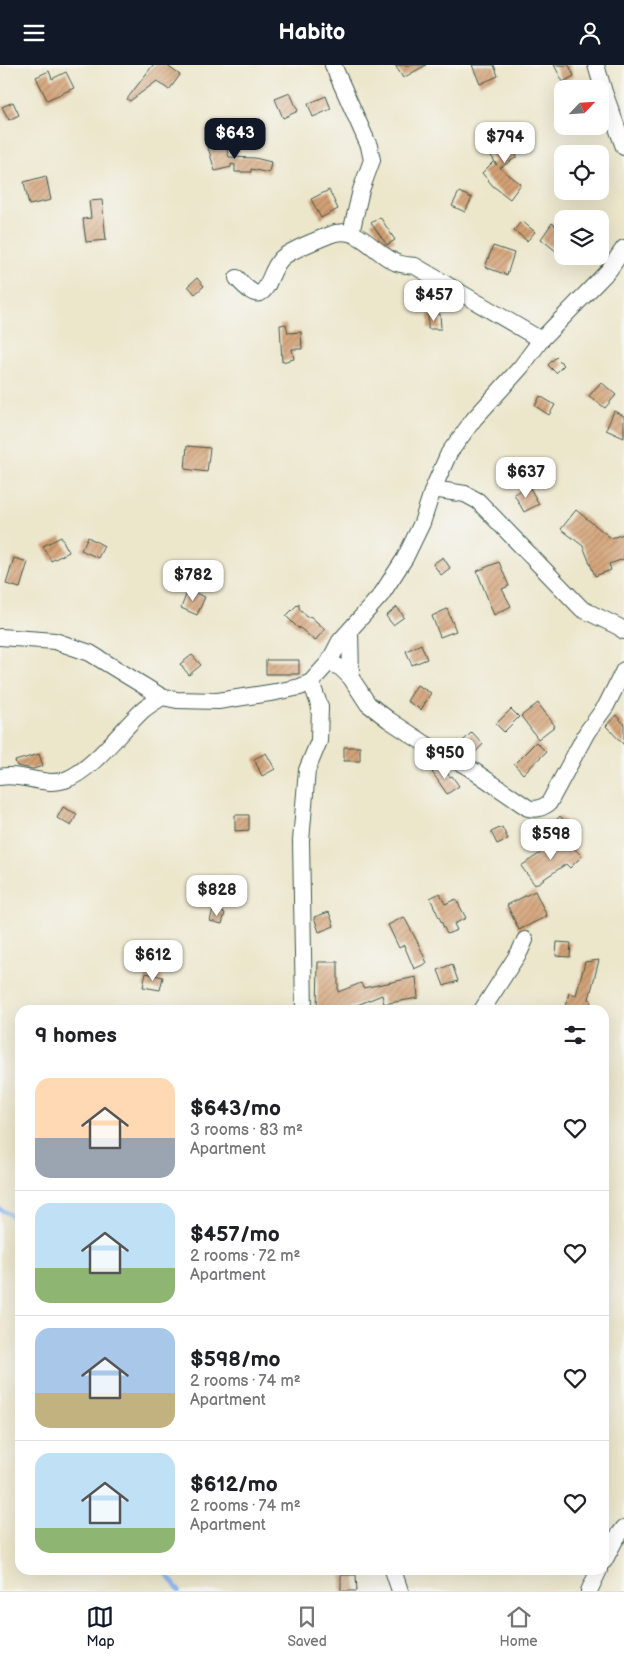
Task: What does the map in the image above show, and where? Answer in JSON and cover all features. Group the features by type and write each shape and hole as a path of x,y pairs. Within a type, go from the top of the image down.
{"street":[{"path":"333,65 369,146 372,159 361,190 351,233"},
{"path":"596,65 624,147"},
{"path":"237,278 248,291 259,293 268,286 282,258 330,235 340,232 351,233 358,236 393,262 415,266 541,340"},
{"path":"0,637 55,641 90,653 162,697 218,701 276,692 300,687 311,682 329,662 340,641 381,595 405,558 422,523 433,489 449,453 474,419 521,367 541,340 609,270 624,248"},
{"path":"433,489 465,494 478,501 582,609 624,631"},
{"path":"350,630 351,678"},
{"path":"329,662 351,678 368,703 389,720 430,747 468,767 528,808 535,810 549,803 587,732 606,706 624,670"},
{"path":"304,1005 302,841 307,770 319,741 320,707 311,682"},
{"path":"0,777 8,775 43,782 65,780 80,771 98,756 144,709 162,697"},
{"path":"485,1005 525,940"},
{"path":"609,1551 624,1528"},
{"path":"395,1575 400,1591"},
{"path":"589,1591 597,1575"}],"building":[{"path":"153,65 166,65 180,75 169,90 157,81 130,101 127,99"},
{"path":"395,65 426,65 403,78"},
{"path":"472,65 494,65 498,76 480,84"},
{"path":"554,65 569,65 574,76 562,80"},
{"path":"49,71 52,79 66,72 74,88 47,100 36,77"},
{"path":"290,93 298,111 283,118 275,99"},
{"path":"326,96 331,109 313,117 308,104"},
{"path":"13,102 19,115 9,120 2,107"},
{"path":"522,130 530,145 515,153 517,157 500,168 521,184 510,199 493,186 482,173 493,162 497,165 488,151"},
{"path":"224,140 229,157 255,158 271,162 269,173 251,169 251,172 235,172 235,165 231,164 231,167 215,171 207,144"},
{"path":"46,176 51,200 29,205 24,182"},
{"path":"329,190 338,209 321,218 311,199"},
{"path":"459,192 472,198 465,212 452,206"},
{"path":"102,200 106,240 86,242 83,219 91,218 89,201"},
{"path":"380,217 395,240 387,245 371,223"},
{"path":"522,221 535,232 527,241 514,230"},
{"path":"552,223 554,225 554,250 541,239"},
{"path":"493,246 514,253 507,275 485,267"},
{"path":"197,278 204,286 195,294 188,286"},
{"path":"428,314 440,314 441,329 428,329"},
{"path":"286,324 288,333 301,332 302,349 292,349 294,359 282,362 280,325"},
{"path":"556,357 564,365 556,373 548,365"},
{"path":"601,382 616,395 605,408 589,396"},
{"path":"540,396 555,405 549,415 535,406"},
{"path":"614,411 624,416 624,438 606,430"},
{"path":"187,446 210,448 207,472 185,469"},
{"path":"529,486 539,504 524,512 514,494"},
{"path":"576,510 611,538 624,534 624,559 609,564 611,570 595,576 583,546 561,529"},
{"path":"61,537 69,552 51,561 43,546"},
{"path":"88,537 104,546 98,558 81,550"},
{"path":"443,557 450,568 441,575 433,564"},
{"path":"14,558 28,562 20,588 6,584"},
{"path":"499,562 509,586 502,589 511,606 494,615 477,571"},
{"path":"188,590 205,597 197,615 181,608"},
{"path":"299,603 299,608 308,618 310,616 325,629 315,641 286,616"},
{"path":"397,607 404,617 393,625 386,616"},
{"path":"447,609 456,631 440,637 432,616"},
{"path":"421,644 427,659 412,665 406,651"},
{"path":"192,655 201,665 189,675 180,664"},
{"path":"266,660 299,660 299,674 266,674"},
{"path":"417,685 431,693 421,710 407,701"},
{"path":"538,703 555,726 538,739 521,716"},
{"path":"511,709 519,717 504,732 496,724"},
{"path":"616,715 624,724 624,745 606,726"},
{"path":"472,732 483,744 471,757 458,746"},
{"path":"536,742 546,752 523,774 514,764"},
{"path":"344,747 360,747 360,761 344,761"},
{"path":"266,753 275,769 262,776 254,759"},
{"path":"39,754 43,766 33,769 17,766 15,761"},
{"path":"441,765 459,786 447,794 432,772"},
{"path":"63,807 77,814 71,826 57,818"},
{"path":"235,815 249,815 249,830 235,831"},
{"path":"560,816 571,827 563,835 552,824"},
{"path":"502,827 508,839 497,844 491,832"},
{"path":"563,838 582,856 570,868 566,864 535,885 521,866"},
{"path":"535,891 547,916 519,930 507,905"},
{"path":"440,893 445,904 456,899 466,918 454,924 457,930 447,934 430,898"},
{"path":"213,909 225,913 222,924 210,921"},
{"path":"329,912 334,926 319,932 314,917"},
{"path":"404,917 427,963 414,969 404,945 399,948 388,925"},
{"path":"557,942 571,943 570,957 556,956"},
{"path":"599,960 589,999 591,1000 590,1005 565,1005 569,993 576,995 585,962"},
{"path":"318,962 338,962 338,992 361,983 363,988 416,977 418,998 384,1004 382,995 357,1005 317,1005"},
{"path":"452,964 458,981 444,986 438,970"},
{"path":"146,973 163,977 160,990 143,987"},
{"path":"341,1575 356,1575 357,1591 341,1591"}],"waterway":[{"path":"0,1209 15,1217"},
{"path":"168,1575 179,1591"}]}
